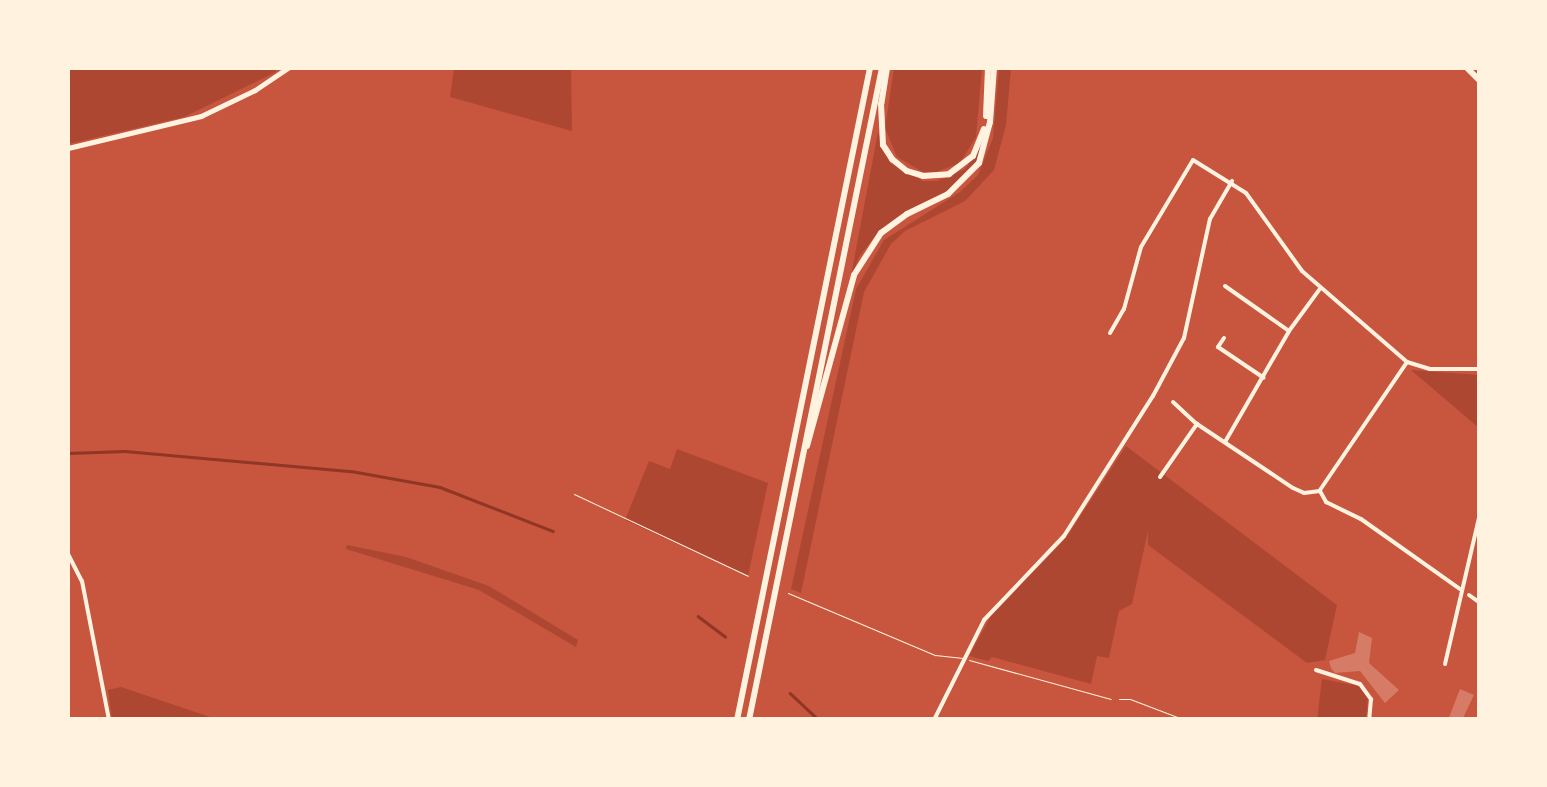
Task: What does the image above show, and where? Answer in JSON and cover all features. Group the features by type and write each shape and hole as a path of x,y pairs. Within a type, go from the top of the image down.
{"main road":[{"path":"68,148 201,116 255,90 288,68"},
{"path":"737,720 870,68"},
{"path":"884,68 883,144 892,159 907,171 936,177 962,167 982,139 991,68"},
{"path":"749,720 884,68"},
{"path":"802,456 854,275 872,243 894,222 948,194 979,163 990,122 991,68"},
{"path":"1468,68 1480,82"}],"street":[{"path":"1110,332 1124,308 1140,246 1193,160 1232,181 1320,289 1408,362 1430,369 1480,369"},
{"path":"934,720 984,620 1077,518 1153,396 1184,338 1210,218 1232,181"},
{"path":"1225,286 1289,330"},
{"path":"1224,442 1289,330 1320,289"},
{"path":"1224,338 1218,347 1264,378"},
{"path":"1173,402 1197,424 1293,488 1304,493 1320,491 1408,362"},
{"path":"1160,476 1197,424"},
{"path":"1320,491 1326,502 1361,519 1460,590"},
{"path":"1445,664 1479,518"},
{"path":"68,554 82,581 109,720"},
{"path":"1468,596 1480,603"},
{"path":"1316,670 1360,684 1371,699 1369,720"}],"lane":[{"path":"574,494 748,576"},
{"path":"788,593 934,655 964,658 1110,700"}],"path":[{"path":"1110,700 1130,699 1185,720"}],"shaded area":[{"path":"68,68 275,68 276,72 184,117 68,144"},
{"path":"454,68 571,68 572,131 450,97"},
{"path":"894,68 982,68 976,137 960,163 936,172 923,172 897,157 885,128"},
{"path":"999,68 1011,68 1006,125 994,170 965,201 905,231 891,244 864,292 801,593 791,589 856,289 884,240 960,192 978,175 993,138"},
{"path":"878,132 890,163 923,181 937,181 965,169 985,141 977,163 947,192 905,212 879,231 859,257 850,281"},
{"path":"1411,370 1479,375 1479,428"},
{"path":"1126,446 1337,605 1325,660 1307,663 1148,545 1148,531 1132,604 1119,611 1109,658 1097,656 1091,684 992,657 988,661 969,656 991,616 1066,538"},
{"path":"677,449 768,483 748,576 625,520 649,461 670,469"},
{"path":"347,545 406,557 489,586 578,640 576,647 479,590 346,549"},
{"path":"1322,679 1359,686 1368,699 1366,719 1317,720"},
{"path":"121,687 216,719 112,719 108,690"}],"building":[{"path":"1359,632 1372,638 1369,663 1399,690 1385,703 1360,671 1335,673 1331,668 1329,661 1355,653"},
{"path":"1460,689 1474,695 1462,720 1448,720"}],"waterway":[{"path":"68,453 125,451 351,471 440,487 553,531"},
{"path":"698,616 725,636"},
{"path":"790,693 819,720"}]}
